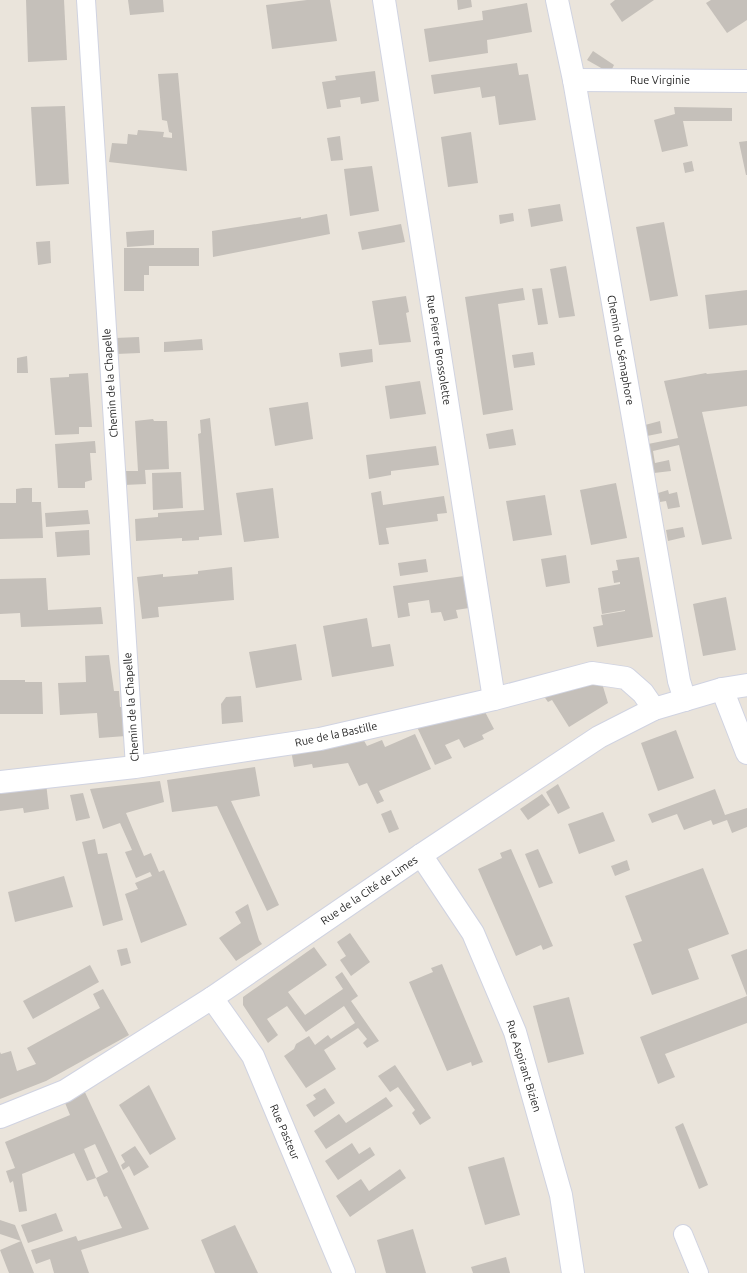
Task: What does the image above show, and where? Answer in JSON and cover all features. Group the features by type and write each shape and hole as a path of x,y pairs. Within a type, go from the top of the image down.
{"street":[{"name":"Rue Pierre Brossolette","path":"384,0 494,699"},
{"name":"Chemin du Sémaphore","path":"556,0 574,80 679,681 685,700"},
{"name":"Rue Virginie","path":"574,80 747,81"},
{"name":"Rue de la Bastille","path":"0,782 135,767 320,739 494,699 592,673 626,678 643,693 654,709"},
{"name":"Rue de la Cité de Limes","path":"0,1117 64,1091 212,998 421,855 599,737 654,709 722,689 747,685"},
{"path":"722,689 747,753"},
{"name":"Rue Aspirant Bizien","path":"421,855 473,933 516,1032 561,1195 572,1273"},
{"name":"Rue Pasteur","path":"212,998 254,1056 344,1273"}],"lane":[{"name":"Chemin de la Chapelle","path":"86,0 135,767"},
{"path":"683,1234 699,1273"}],"building":[{"path":"26,0 64,0 67,60 28,62"},
{"path":"128,0 163,0 164,12 130,15"},
{"path":"307,0 330,0 337,41 272,49 266,5"},
{"path":"457,0 471,0 472,7 458,10"},
{"path":"615,0 654,0 622,22 610,4"},
{"path":"711,0 747,0 747,20 727,33 706,3"},
{"path":"527,3 532,32 487,40 488,53 429,62 424,29 483,20 482,11"},
{"path":"593,51 614,65 610,73 587,60"},
{"path":"517,63 519,75 528,74 536,120 499,125 495,96 482,98 480,87 434,94 431,75"},
{"path":"375,71 379,101 361,104 360,97 340,100 341,107 327,109 322,82 336,80 335,76"},
{"path":"178,73 187,171 109,162 112,143 127,144 128,134 137,135 138,130 164,132 163,137 172,138 172,133 169,132 167,121 162,120 158,74"},
{"path":"65,106 69,184 36,186 31,107"},
{"path":"674,107 732,108 732,121 683,121 688,146 662,152 654,120 675,114"},
{"path":"471,132 478,183 448,187 441,137"},
{"path":"340,136 343,160 331,161 327,138"},
{"path":"747,141 747,175 746,175 739,142"},
{"path":"692,161 694,171 685,173 683,163"},
{"path":"372,166 379,211 350,216 344,169"},
{"path":"560,204 563,221 531,227 528,209"},
{"path":"513,213 514,221 500,224 499,215"},
{"path":"327,214 330,234 213,257 212,231"},
{"path":"664,222 678,296 650,301 636,227"},
{"path":"401,224 405,242 362,250 358,232"},
{"path":"154,230 154,245 127,247 126,232"},
{"path":"50,241 51,263 38,265 36,242"},
{"path":"124,248 199,248 199,266 149,266 149,275 144,275 144,291 124,291"},
{"path":"566,266 575,316 559,318 550,269"},
{"path":"523,288 525,300 498,304 513,410 483,415 465,297"},
{"path":"542,288 548,324 538,325 532,289"},
{"path":"747,290 747,325 709,329 705,295"},
{"path":"406,296 409,312 406,313 411,342 379,345 372,301"},
{"path":"139,337 140,353 116,354 115,338"},
{"path":"202,339 203,350 164,352 164,342"},
{"path":"372,349 373,362 341,367 339,353"},
{"path":"533,352 535,365 514,368 512,355"},
{"path":"27,356 28,373 17,373 17,358"},
{"path":"747,370 747,406 702,412 732,539 702,545 679,445 653,451 655,463 669,460 671,471 654,473 648,444 678,438 664,381 706,373"},
{"path":"88,373 92,427 79,427 79,434 55,435 50,378 69,377 69,374"},
{"path":"420,381 426,414 390,419 385,386"},
{"path":"308,402 313,439 275,446 269,408"},
{"path":"210,418 222,535 199,537 199,540 182,541 182,538 136,541 135,519 158,517 158,513 204,510 198,434 201,433 200,420"},
{"path":"153,419 154,421 167,421 169,469 145,470 146,484 124,485 123,471 138,471 135,421"},
{"path":"660,421 662,433 647,436 645,425"},
{"path":"513,429 516,445 489,449 486,434"},
{"path":"95,441 96,453 90,453 92,480 85,482 85,488 58,488 55,444"},
{"path":"436,446 439,465 391,471 391,475 369,479 366,455"},
{"path":"181,472 183,508 153,510 152,473"},
{"path":"616,483 627,538 591,545 580,490"},
{"path":"32,488 32,502 41,502 43,538 0,539 0,503 16,503 16,489"},
{"path":"273,488 279,538 244,542 236,493"},
{"path":"668,490 669,494 677,492 680,507 668,509 666,501 660,502 658,493"},
{"path":"381,491 383,505 444,496 447,513 437,514 438,521 386,528 389,544 379,545 371,493"},
{"path":"545,495 552,535 513,541 506,501"},
{"path":"88,510 90,524 46,527 45,513"},
{"path":"683,527 685,537 668,541 666,530"},
{"path":"89,530 90,555 57,557 55,532"},
{"path":"566,555 570,583 546,587 541,559"},
{"path":"639,557 653,637 597,647 593,627 603,625 601,615 625,611 602,614 598,588 620,584 620,582 614,583 612,571 618,570 616,560"},
{"path":"426,559 428,572 400,576 398,563"},
{"path":"232,567 234,600 158,607 159,617 142,619 137,577 163,574 163,577 198,574 198,571"},
{"path":"464,576 469,608 456,610 458,618 444,621 441,612 431,613 429,600 408,603 410,616 398,618 393,586"},
{"path":"46,578 48,610 101,607 103,624 21,627 20,613 0,614 0,579"},
{"path":"726,597 736,650 703,656 693,604"},
{"path":"367,618 372,647 390,644 394,666 332,677 323,626"},
{"path":"296,644 302,680 256,688 249,652"},
{"path":"109,655 114,691 119,691 120,707 124,707 126,736 99,738 97,713 60,715 58,683 86,682 85,656"},
{"path":"0,680 42,682 43,714 0,714"},
{"path":"601,680 608,703 569,727 552,700 548,702 543,695"},
{"path":"241,696 243,722 222,724 221,704 226,697"},
{"path":"484,710 494,729 482,735 484,739 464,748 459,739 445,745 452,758 435,765 417,727"},
{"path":"676,730 694,778 658,791 641,743"},
{"path":"415,734 431,769 379,791 384,801 377,804 367,783 359,786 348,763 313,768 312,764 294,767 291,750 362,737 367,746 382,740 385,747"},
{"path":"255,767 260,796 231,801 279,905 267,911 217,806 172,812 167,780"},
{"path":"160,781 164,802 126,813 144,856 151,853 159,872 164,870 187,925 141,943 125,894 138,889 135,883 152,876 150,872 136,878 125,852 132,850 120,823 103,829 90,789"},
{"path":"46,783 49,809 24,813 23,808 0,811 0,788"},
{"path":"558,784 570,808 558,814 546,792"},
{"path":"715,789 725,815 747,808 747,827 732,833 727,820 713,825 711,820 684,830 677,814 652,823 648,814"},
{"path":"83,793 90,818 76,821 70,795"},
{"path":"542,794 550,805 528,820 520,809"},
{"path":"391,810 399,829 389,833 381,814"},
{"path":"603,812 615,841 579,854 568,824"},
{"path":"95,839 98,854 107,853 123,920 103,926 82,842"},
{"path":"511,849 553,946 543,950 541,945 516,956 478,869 502,858 500,853"},
{"path":"538,849 553,883 539,888 525,854"},
{"path":"627,860 630,870 615,876 611,866"},
{"path":"703,868 729,934 688,949 699,979 652,995 633,944 642,941 625,896"},
{"path":"64,876 73,907 15,922 8,892"},
{"path":"248,904 259,940 262,944 236,961 219,938 241,923 235,912"},
{"path":"350,933 370,962 351,976 340,960 346,956 337,942"},
{"path":"314,947 327,965 288,992 305,1015 343,989 335,977 342,972 358,996 351,1001 379,1041 367,1048 363,1043 367,1039 358,1028 324,1050 336,1069 306,1088 284,1056 294,1049 296,1044 309,1036 315,1045 328,1035 331,1039 355,1023 344,1006 306,1032 287,1006 267,1019 278,1035 268,1043 243,1005 243,997"},
{"path":"127,948 131,963 121,966 117,950"},
{"path":"747,949 747,996 731,955"},
{"path":"442,964 483,1062 472,1066 471,1062 447,1071 409,982 433,972 431,968"},
{"path":"90,965 99,982 33,1019 23,1001"},
{"path":"103,989 129,1035 46,1081 0,1099 0,1052 1,1054 11,1051 17,1071 36,1064 27,1048 100,1008 93,994"},
{"path":"747,996 747,1023 665,1054 675,1077 658,1084 640,1037"},
{"path":"569,997 584,1054 548,1063 533,1006"},
{"path":"395,1065 431,1118 420,1125 412,1113 415,1110 398,1087 390,1092 378,1076"},
{"path":"149,1085 176,1139 150,1155 119,1105"},
{"path":"83,1088 149,1229 81,1250 89,1273 54,1273 50,1259 36,1264 31,1250 76,1236 78,1241 122,1228 107,1196 104,1197 96,1178 87,1181 74,1153 22,1174 27,1211 19,1212 13,1181 10,1183 6,1171 15,1168 5,1142 70,1115 63,1098","holes":["95,1144 108,1172 96,1178 84,1149"]},
{"path":"325,1088 335,1103 314,1117 306,1105 316,1099 313,1095"},
{"path":"386,1097 393,1106 326,1149 314,1131 339,1114 346,1123"},
{"path":"683,1123 708,1185 699,1189 675,1127"},
{"path":"352,1143 359,1154 370,1147 375,1155 338,1180 325,1161"},
{"path":"135,1146 149,1167 134,1176 129,1166 123,1170 121,1165 125,1162 121,1155"},
{"path":"504,1157 520,1215 485,1225 468,1167"},
{"path":"400,1169 406,1178 350,1217 336,1196 361,1179 369,1191"},
{"path":"56,1213 63,1231 28,1243 21,1225"},
{"path":"0,1220 15,1225 34,1273 9,1273 0,1250 21,1241 0,1234"},
{"path":"235,1225 258,1273 215,1273 201,1240"},
{"path":"413,1229 426,1273 386,1273 377,1240"},
{"path":"506,1257 510,1273 473,1273 471,1267"}]}
